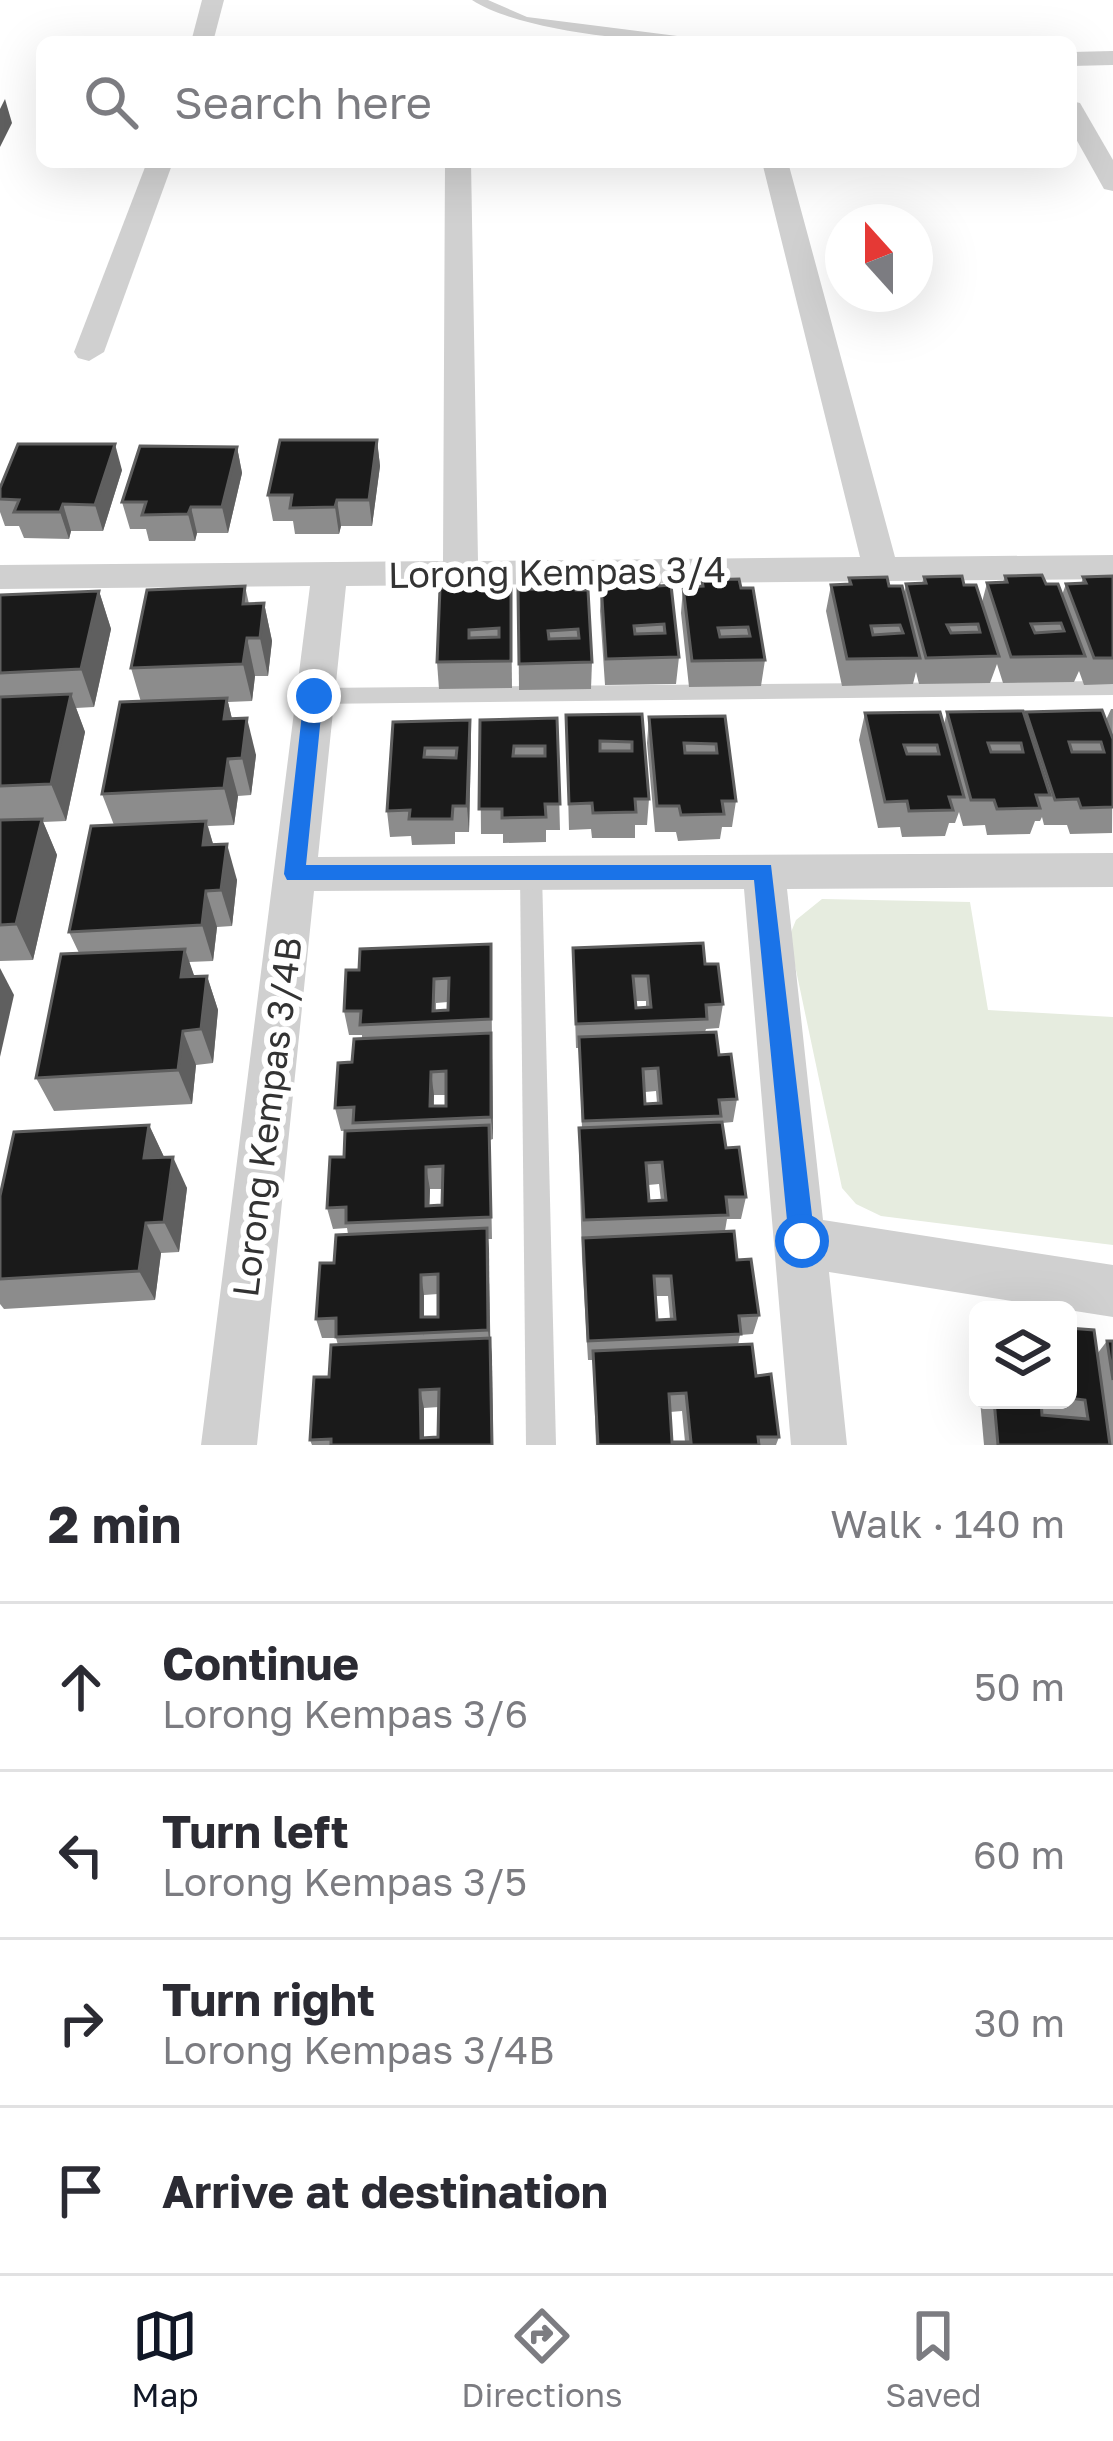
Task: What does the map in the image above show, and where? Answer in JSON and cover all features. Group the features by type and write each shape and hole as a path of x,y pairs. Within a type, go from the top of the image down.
{"street":[{"path":"204,36 213,0"},
{"path":"1077,58 1113,58"},
{"path":"1077,119 1113,184"},
{"path":"89,352 158,168"},
{"path":"458,168 460,575"},
{"path":"777,168 880,567"},
{"name":"Lorong Kempas 3/4","path":"0,577 1113,567"},
{"name":"Lorong Kempas 3/4B","path":"230,1445 329,575"},
{"path":"764,871 819,1445"},
{"path":"295,874 1112,875"},
{"path":"802,1241 1113,1292"}],"lane":[{"path":"478,0 524,20 647,36"},
{"path":"314,696 1113,688"},
{"path":"531,873 541,1445"}],"shaded area":[{"path":"822,899 970,902 988,1010 1113,1017 1113,1245 881,1216 856,1204 842,1188 789,937 796,920"}],"building":[{"path":"280,440 377,440 369,500 290,508 292,495 268,495"},
{"path":"18,444 115,444 95,505 63,504 60,512 14,512 19,500 0,499 0,488"},
{"path":"140,446 237,447 222,507 142,515 146,502 122,502"},
{"path":"1042,575 1046,584 1058,584 1085,656 1011,657 987,583 1007,582 1005,576","holes":["1061,623 1064,631 1035,633 1031,624"]},
{"path":"658,576 659,586 671,585 679,657 606,659 601,584 621,584 620,577","holes":["664,624 665,633 635,634 634,626"]},
{"path":"962,576 964,585 976,585 999,656 926,658 906,584 926,583 924,577","holes":["978,624 980,632 951,633 947,625"]},
{"path":"1113,576 1113,658 1094,658 1066,584 1086,583 1083,577"},
{"path":"887,577 889,586 902,586 920,658 847,659 831,585 851,584 849,578","holes":["900,625 903,633 873,635 871,626"]},
{"path":"739,579 741,588 753,588 765,660 692,661 683,587 703,586 702,580","holes":["748,627 750,636 720,637 718,628"]},
{"path":"498,580 499,589 511,589 511,661 437,662 440,588 460,587 461,581","holes":["499,628 499,637 469,638 469,630"]},
{"path":"575,581 576,590 588,590 592,662 519,664 518,589 538,589 538,582","holes":["578,629 579,638 549,639 548,631"]},
{"path":"245,586 243,604 264,603 260,638 247,638 243,664 131,668 147,590"},
{"path":"99,591 81,669 0,673 0,595"},
{"path":"71,694 51,784 0,786 0,697"},
{"path":"227,698 224,719 247,718 242,758 228,759 224,788 102,794 120,702"},
{"path":"1102,710 1113,739 1113,807 1081,808 1078,799 1055,800 1026,712","holes":["1069,742 1101,742 1104,752 1072,752"]},
{"path":"1023,711 1050,795 1036,795 1040,808 997,809 994,800 971,800 947,712","holes":["988,743 1021,743 1023,752 991,752"]},
{"path":"940,712 964,797 949,797 953,810 909,811 907,801 885,802 865,713","holes":["904,745 937,745 939,754 907,754"]},
{"path":"642,714 649,799 635,799 636,812 593,813 592,803 569,804 566,715","holes":["600,741 632,742 632,751 600,751"]},
{"path":"725,716 736,801 722,801 724,814 681,815 679,806 657,806 649,717","holes":["684,743 716,744 717,753 685,753"]},
{"path":"557,718 560,804 545,804 546,817 502,818 502,809 479,809 480,720","holes":["514,746 545,746 545,756 513,756"]},
{"path":"470,720 467,806 453,806 452,819 409,819 410,810 387,811 393,722","holes":["425,748 457,748 456,758 424,757"]},
{"path":"42,819 16,924 0,925 0,820"},
{"path":"206,821 203,845 227,844 221,890 206,891 202,925 69,932 91,826"},
{"path":"703,943 705,964 718,964 723,1004 706,1005 707,1019 576,1024 573,948","holes":["633,976 648,976 651,1007 636,1008"]},
{"path":"491,944 491,1019 360,1025 361,1011 344,1011 346,970 359,970 360,949","holes":["449,978 448,1010 433,1011 434,979"]},
{"path":"185,949 181,977 207,976 201,1029 183,1031 178,1070 36,1078 61,954"},
{"path":"716,1032 719,1055 731,1054 737,1099 719,1100 721,1116 583,1121 579,1037","holes":["658,1068 661,1103 645,1104 643,1069"]},
{"path":"491,1033 491,1117 353,1123 354,1107 335,1108 338,1063 352,1062 354,1039","holes":["446,1071 446,1106 430,1106 431,1072"]},
{"path":"722,1122 726,1148 739,1147 746,1197 726,1197 728,1215 584,1220 579,1128","holes":["662,1162 666,1200 649,1201 646,1163"]},
{"path":"149,1125 144,1158 173,1157 164,1222 146,1223 139,1271 0,1279 0,1196 14,1132"},
{"path":"489,1125 491,1217 346,1223 346,1207 327,1208 330,1157 344,1157 345,1131","holes":["443,1166 442,1205 426,1206 426,1167"]},
{"path":"487,1228 488,1330 336,1337 336,1318 316,1319 320,1263 334,1263 336,1235","holes":["438,1274 438,1317 421,1317 421,1275"]},
{"path":"734,1231 737,1260 751,1259 759,1315 739,1316 741,1334 588,1341 583,1238","holes":["654,1276 671,1276 675,1319 657,1320"]},
{"path":"1077,1329 1094,1330 1110,1445 998,1445 995,1409 1042,1409 1042,1415 1088,1419 1085,1400 1077,1399"},
{"path":"490,1338 492,1445 331,1445 331,1439 310,1440 314,1377 329,1377 331,1345","holes":["439,1389 438,1437 421,1438 420,1390"]},
{"path":"1107,1341 1113,1341 1113,1380"},
{"path":"752,1344 756,1376 771,1374 779,1437 758,1437 759,1445 598,1445 593,1351","holes":["686,1393 691,1442 672,1442 669,1394"]}],"route":[{"path":"314,696 295,874 764,871 802,1241"}]}
